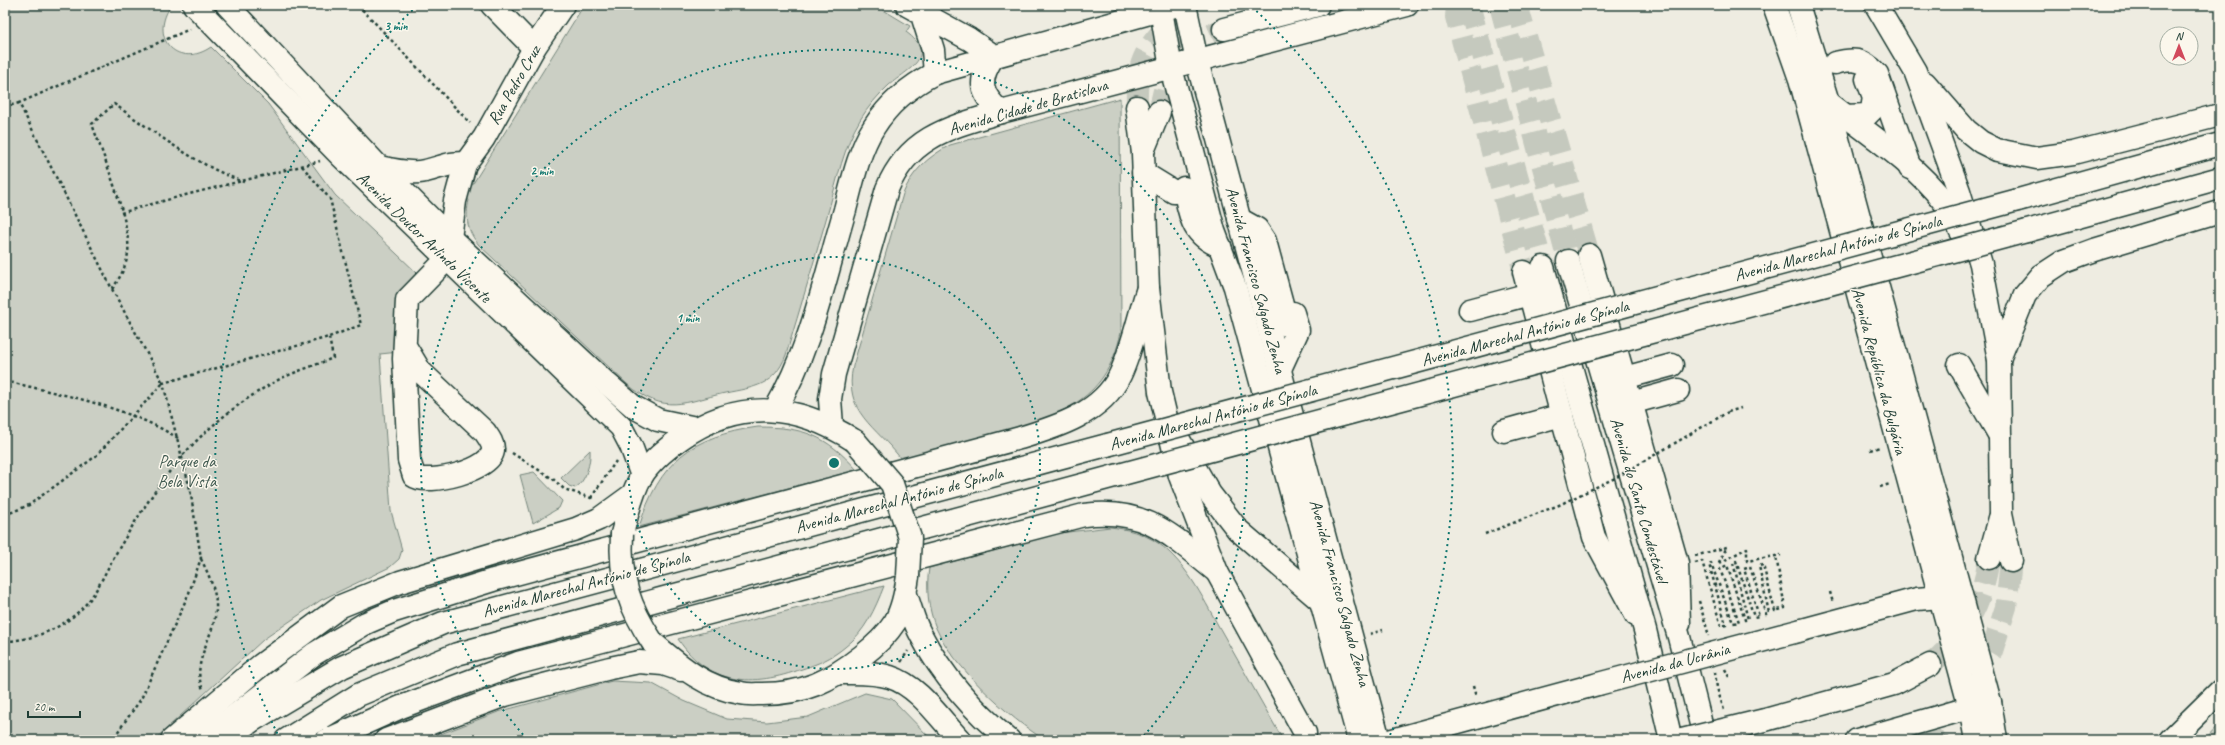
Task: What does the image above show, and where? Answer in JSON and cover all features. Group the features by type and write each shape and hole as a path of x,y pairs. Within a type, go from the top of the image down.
{"main road":[{"name":"Avenida Doutor Arlindo Vicente","path":"194,5 340,155 634,407 658,420 696,428"},
{"name":"Avenida Doutor Arlindo Vicente","path":"227,5 378,167 448,249 621,427 631,446 642,476"},
{"path":"492,5 534,48"},
{"name":"Rua Pedro Cruz","path":"448,249 455,201 465,164 484,138 534,48 563,5"},
{"name":"Avenida Francisco Salgado Zenha","path":"1185,5 1197,61 1379,740"},
{"path":"1251,23 1291,5"},
{"path":"1224,29 1318,5"},
{"name":"Avenida Cidade de Bratislava","path":"832,426 830,399 835,368 892,178 906,157 928,138 943,130 1001,112 1407,5"},
{"name":"Avenida República da Bulgária","path":"1774,5 1800,79 1950,595 1980,705 1996,740"},
{"name":"Avenida República da Bulgária","path":"1798,5 1828,102 1950,595"},
{"path":"1876,5 1915,71 1966,130 1981,142 1997,150 2037,158 2073,153 2220,115"},
{"path":"775,410 789,386 808,337 853,180 867,140 881,117 899,97 921,80 935,73 1167,7"},
{"name":"Avenida Francisco Salgado Zenha","path":"1167,7 1171,68 1214,231 1235,287 1359,740"},
{"path":"914,10 969,39 994,56"},
{"path":"914,10 933,50 935,73"},
{"path":"994,56 985,70 982,86 988,101 1001,112"},
{"path":"1845,116 1868,115 1872,110 1874,97 1861,70 1848,66 1837,66 1849,59 1859,60 1865,62 1877,74 1910,168"},
{"path":"1915,71 1957,185 1980,264 1999,360 2001,513 2011,561"},
{"path":"1828,102 1910,168 1944,202 1980,264"},
{"path":"1137,107 1143,163 1148,288 1160,392 1180,476 1216,572 1305,733"},
{"path":"1143,163 1159,112"},
{"name":"Avenida Marechal António de Spínola","path":"226,740 253,720 342,667 443,623 1107,446 2220,144"},
{"path":"378,167 398,171 419,172 439,169 458,162 465,164"},
{"path":"1143,163 1179,190 1196,230 1210,242 1220,246"},
{"name":"Avenida Marechal António de Spínola","path":"286,740 358,695 457,654 2220,178"},
{"path":"1999,360 2025,295 2041,276 2064,261 2094,250 2220,212"},
{"path":"1239,219 1257,229 1265,241 1288,326"},
{"path":"405,346 420,371 486,432 493,450 491,458 480,468 435,479 419,479 411,469 409,460 405,346 407,300 448,249"},
{"path":"1589,255 1677,563 1679,637"},
{"name":"Avenida do Santo Condestável","path":"1568,261 1679,637 1705,740"},
{"path":"1280,369 1298,330 1281,267"},
{"name":"Avenida do Santo Condestável","path":"1530,294 1534,270 1645,630 1671,740"},
{"path":"203,740 314,654 366,623 394,611 493,580 1020,438 1070,421 1090,409 1107,394 1120,376 1148,288"},
{"path":"1470,310 1530,294 1594,537 1645,630"},
{"path":"1624,378 1672,365"},
{"path":"1959,365 2000,436"},
{"path":"407,417 410,403 416,393 429,388 442,392"},
{"path":"1631,402 1678,390"},
{"path":"1160,392 1186,452 1222,510 1253,545 1322,602"},
{"path":"386,740 505,696 610,668 639,662 663,664 684,671 700,680 741,694 782,694 818,685 841,673 881,641 895,621 907,585 910,538 892,484 855,441 832,426 804,415 775,410 742,412 710,421 696,428 663,451 642,476 632,495 622,534 622,574 629,600 641,626 653,643 684,671"},
{"path":"1504,431 1562,415"},
{"path":"172,740 261,665 341,606 400,582 576,529 599,519 632,495"},
{"path":"326,740 401,707 518,663 1077,516 1102,512 1137,518 1167,532 1216,572"},
{"path":"1989,558 2001,513"},
{"path":"907,585 920,634 941,669 968,700 1009,740"},
{"name":"Avenida da Ucrânia","path":"1392,740 1917,599 1950,595"},
{"path":"1682,740 1765,720 1894,684 1930,665"},
{"path":"841,673 878,674 891,677 915,692 960,740"},
{"path":"2170,740 2220,691"},
{"path":"1857,740 1980,705"},
{"name":"Avenida República da Bulgária","path":"1976,740 1980,705"},
{"path":"1733,740 1765,720"}],"path":[{"path":"358,5 484,138"},
{"path":"5,107 20,103 187,30"},
{"path":"20,103 112,289 163,383 183,456 201,558 211,580 217,607 214,623 199,666 199,681 212,707"},
{"path":"112,289 123,271 128,252 128,235 92,124 114,104 198,162 219,174 244,182"},
{"path":"121,213 169,198 244,182 340,155"},
{"path":"5,515 29,505 96,456 117,435 132,415 163,383 329,337 361,325 330,199 302,166"},
{"path":"5,641 24,639 45,633 71,618 82,608 100,584 106,570 139,516 183,456 230,410 280,379 333,358 329,337"},
{"path":"5,381 77,398 132,415 157,425 178,438"},
{"path":"1485,534 1559,505 1617,477 1728,412 1741,408"},
{"path":"493,450 513,453 553,479 564,489"},
{"path":"1689,565 1702,561 1721,626 1726,625 1708,564 1711,563 1733,623 1739,622 1718,564 1727,547 1694,557"},
{"path":"1718,564 1747,548 1747,561 1781,555"},
{"path":"1720,569 1727,565 1745,620 1748,619 1733,563 1736,561 1754,617 1759,616 1744,569 1750,567 1766,614 1770,613 1759,566 1763,565 1775,611 1785,608 1776,556"},
{"path":"112,740 142,699 189,593 201,558"},
{"path":"891,677 920,634"},
{"path":"1715,668 1717,688 1727,718"},
{"path":"1474,686 1477,698"}],"green space":[{"name":"Parque da Bela Vista","path":"5,5 168,5 170,7 164,19 163,30 165,40 171,48 178,53 188,55 199,53 211,47 268,104 335,195 418,274 399,352 380,354 391,511 402,550 399,559 390,567 321,600 264,639 154,740 5,740"},
{"path":"584,5 875,5 910,26 906,32 916,41 920,48 920,55 917,62 877,97 854,130 842,163 786,355 776,373 769,379 754,387 686,403 675,404 653,400 641,394 627,384 479,245 472,235 467,218 469,200 464,198"},
{"path":"1120,98 1121,332 1114,356 1104,376 1075,404 1057,413 1015,428 901,459 864,418 857,407 853,396 851,382 853,366 903,194 911,178 922,165 935,154 950,145"},
{"path":"758,427 788,429 813,435 835,449 857,470 639,527 647,504 657,485 668,469 681,456 696,445 714,437 734,431"},
{"path":"590,450 589,466 585,477 575,488 569,486 561,478"},
{"path":"534,472 562,501 559,508 533,523 520,475"},
{"path":"1110,527 1129,530 1147,537 1158,543 1179,562 1203,597 1283,740 1045,740 1015,719 999,705 968,674 955,658 944,643 936,628 931,613 928,590 929,568 1060,533"},
{"path":"884,586 869,620 852,641 840,651 825,660 784,675 766,679 749,680 718,674 704,666 690,655 678,639"},
{"path":"612,681 651,683 684,701 727,719 767,722 808,717 865,693 892,699 932,740 425,740 498,712"},
{"path":"2220,723 2220,740 2204,740"},
{"path":"1920,733 1948,737 1952,740 1897,740"}],"tunnel":[{"path":"1137,107 1139,73 1148,49 1165,28 1190,5"},
{"path":"1457,5 1456,17 1524,272"},
{"path":"1469,5 1543,267"},
{"path":"1500,5 1568,261"},
{"path":"1517,5 1589,255"},
{"path":"1159,112 1167,80 1176,58 1194,43 1224,29"},
{"path":"1930,665 1953,643 1970,618 1982,589 1989,558"},
{"path":"1974,681 1992,651 2006,607 2011,561"},
{"path":"1919,740 1935,729 1955,707"}]}
